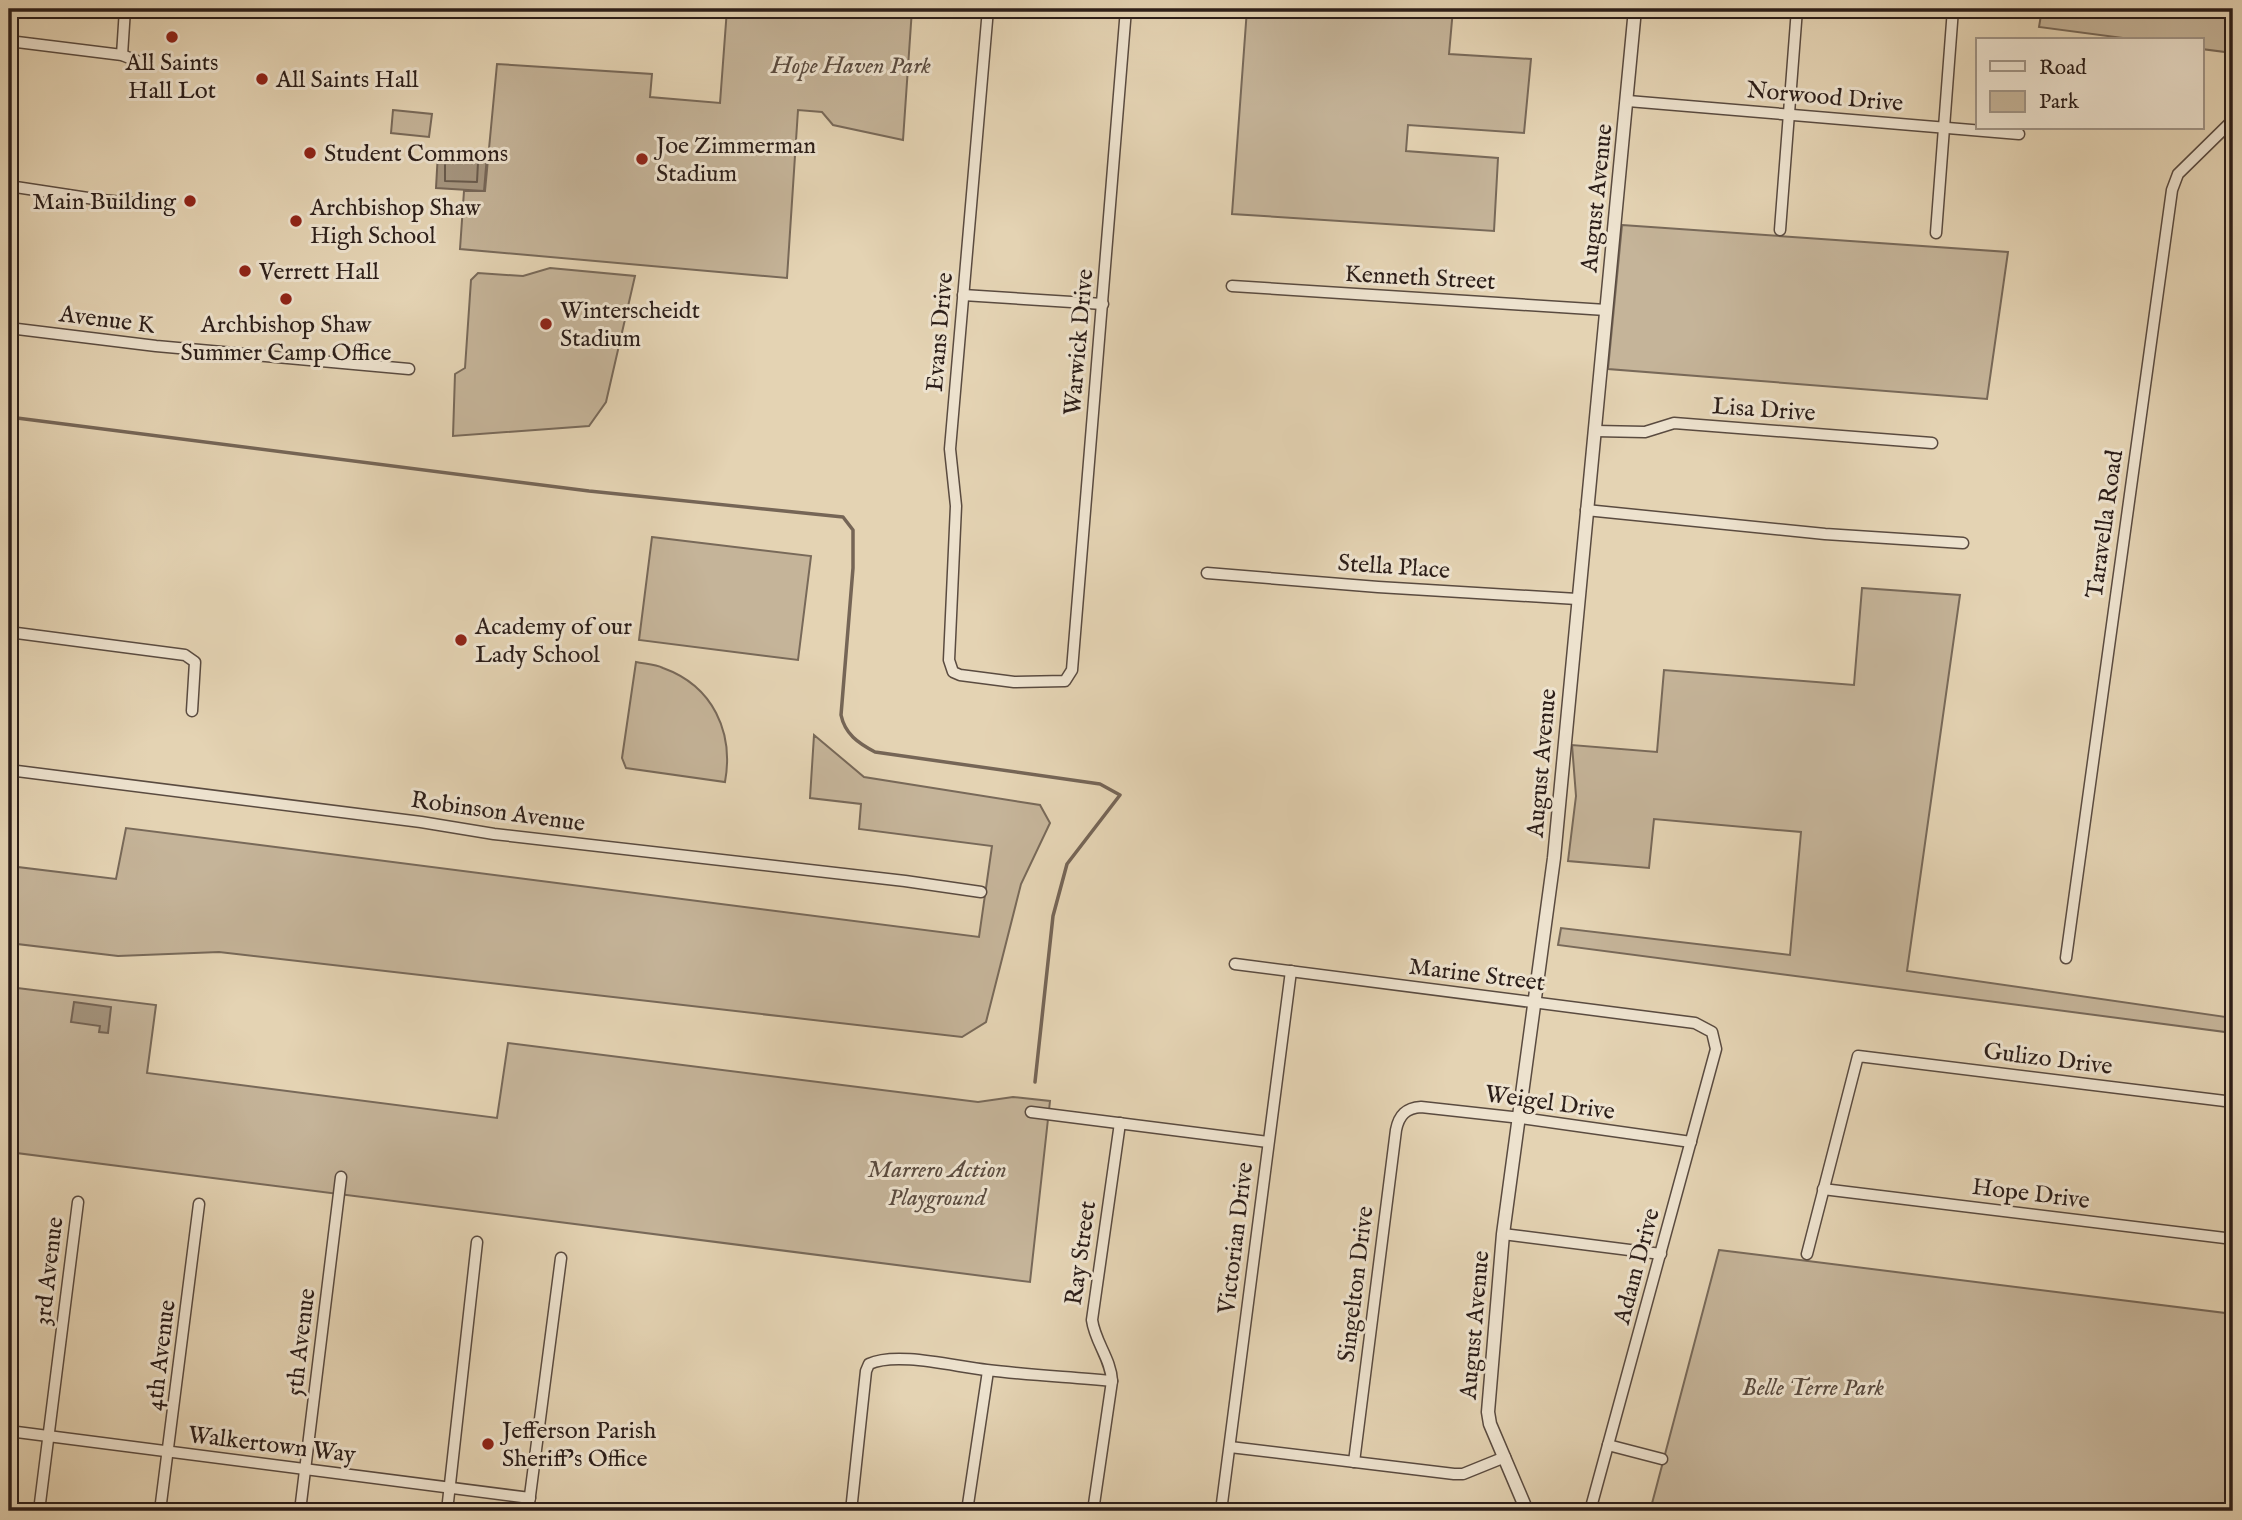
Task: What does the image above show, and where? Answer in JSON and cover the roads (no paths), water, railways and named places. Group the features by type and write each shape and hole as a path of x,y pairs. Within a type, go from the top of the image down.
{"street":[{"path":"122,55 125,9"},
{"name":"Evans Drive","path":"988,9 950,449 956,506 949,660 953,672 960,675 1014,682 1065,681 1069,678"},
{"name":"Warwick Drive","path":"1069,678 1072,670 1126,9"},
{"name":"August Avenue","path":"1527,1511 1488,1412 1503,1234 1521,1118 1554,858 1635,9"},
{"path":"1780,230 1797,9"},
{"path":"1936,233 1953,9"},
{"path":"9,41 122,55 142,63"},
{"name":"Norwood Drive","path":"1628,101 1976,130"},
{"name":"Taravella Road","path":"2066,958 2172,190 2178,174 2233,120"},
{"name":"Norwood Drive","path":"1977,130 2019,134"},
{"path":"9,186 135,203"},
{"name":"Kenneth Street","path":"1232,286 1606,310"},
{"path":"963,295 1103,304"},
{"name":"Avenue K","path":"9,328 156,346 410,369"},
{"name":"Lisa Drive","path":"1595,430 1645,432 1674,424 1931,443"},
{"path":"1586,510 1825,534 1963,543"},
{"name":"Stella Place","path":"1208,573 1577,599"},
{"path":"9,632 185,655 195,662 192,711"},
{"name":"Robinson Avenue","path":"9,770 421,822 494,834 981,892"},
{"name":"Marine Street","path":"1235,964 1695,1023 1712,1032"},
{"name":"Victorian Drive","path":"1222,1511 1291,971"},
{"name":"Adam Drive","path":"1590,1511 1716,1049 1712,1032"},
{"name":"Gulizo Drive","path":"1824,1189 1858,1056 2233,1102"},
{"name":"Weigel Drive","path":"1404,1112 1421,1107 1691,1142"},
{"path":"1031,1112 1268,1142"},
{"name":"Singelton Drive","path":"1354,1462 1396,1130 1404,1112"},
{"name":"Ray Street","path":"1093,1511 1112,1381 1111,1370 1094,1334 1092,1320 1120,1123"},
{"name":"5th Avenue","path":"300,1511 341,1177"},
{"path":"1807,1254 1824,1189"},
{"name":"Hope Drive","path":"1824,1189 2233,1239"},
{"name":"3rd Avenue","path":"39,1511 78,1202"},
{"name":"4th Avenue","path":"160,1511 199,1204"},
{"path":"1503,1234 1661,1254"},
{"path":"446,1511 477,1242"},
{"path":"528,1511 561,1258"},
{"path":"851,1511 866,1371 869,1364 880,1359 912,1361 988,1371 1112,1381"},
{"path":"967,1511 988,1371"},
{"name":"Walkertown Way","path":"9,1432 530,1498"},
{"path":"1608,1445 1662,1459"},
{"path":"1230,1447 1454,1474 1463,1474 1505,1457"}],"water":[{"path":"438,152 487,155 484,191 436,188"},
{"path":"74,1002 111,1007 108,1033 99,1032 100,1026 71,1022"}],"waterway":[{"path":"9,417 589,491 843,517 853,530 853,568 841,715 853,737 875,752 1100,784 1120,795 1067,864 1053,916 1035,1082"}],"place":[{"name":"All Saints Hall Lot","path":"172,37"},
{"name":"All Saints Hall","path":"262,79"},
{"name":"Student Commons","path":"310,153"},
{"name":"Joe Zimmerman Stadium","path":"642,159"},
{"name":"Main Building","path":"190,201"},
{"name":"Archbishop Shaw High School","path":"296,221"},
{"name":"Verrett Hall","path":"245,271"},
{"name":"Archbishop Shaw Summer Camp Office","path":"286,299"},
{"name":"Winterscheidt Stadium","path":"546,324"},
{"name":"Academy of our Lady School","path":"461,640"},
{"name":"Jefferson Parish Sheriff's Office","path":"488,1444"}],"park label":[{"name":"Hope Haven Park","path":"851,65"},
{"name":"Marrero Action Playground","path":"937,1183"},
{"name":"Belle Terre Park","path":"1813,1387"}]}
